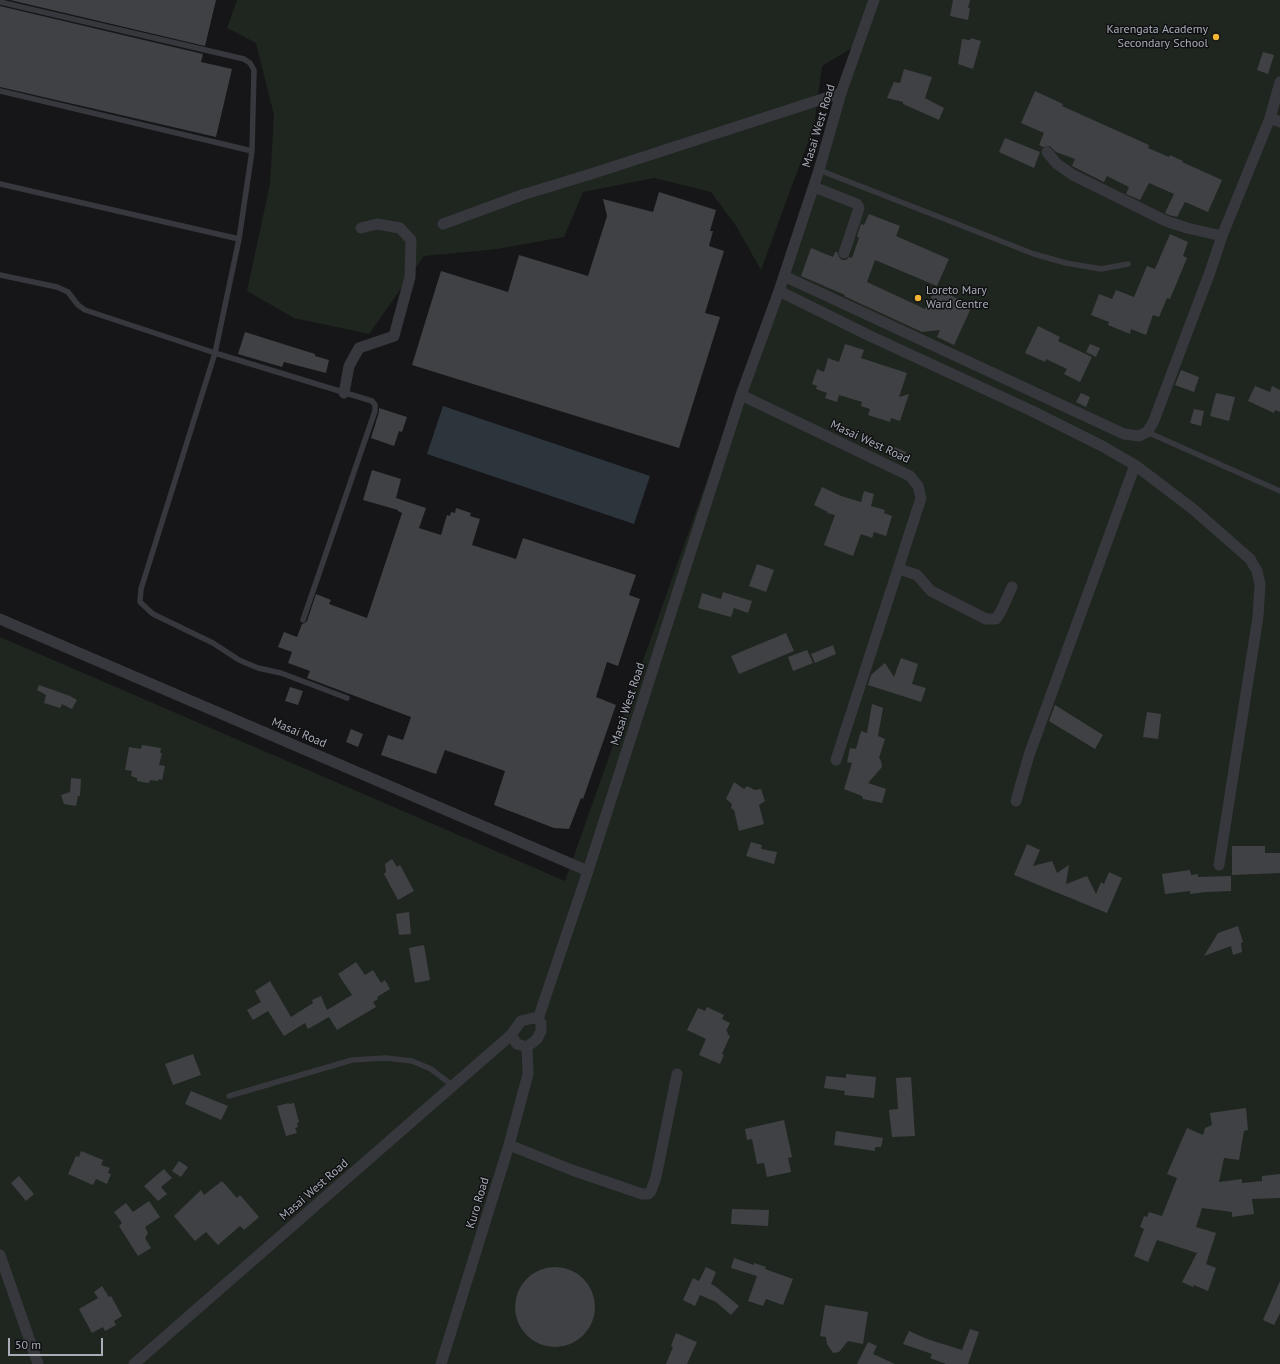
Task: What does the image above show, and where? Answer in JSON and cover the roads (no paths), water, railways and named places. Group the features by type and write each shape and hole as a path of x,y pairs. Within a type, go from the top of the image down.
{"street":[{"name":"Masai West Road","path":"538,1019 588,870 741,395 779,291 814,187 841,93 874,0"},
{"path":"784,276 1124,434 1139,436 1147,432 1153,424 1222,236 1275,120 1280,82"},
{"path":"443,224 522,195 594,174 841,93"},
{"path":"1047,152 1057,164 1073,175 1166,221 1187,228 1222,236"},
{"path":"814,187 857,204 859,208 844,252"},
{"path":"344,393 349,366 359,348 394,336 410,277 411,240 400,228 377,224 361,228"},
{"path":"779,291 876,339 1030,410 1102,446 1135,465 1192,509 1250,559 1257,571 1260,584 1258,617 1218,865"},
{"name":"Masai West Road","path":"741,395 910,476 918,486 921,498 836,760"},
{"path":"1016,801 1029,755 1135,465"},
{"path":"899,569 917,575 931,591 986,619 996,619 1012,587"},
{"name":"Masai Road","path":"0,619 588,870"},
{"path":"529,1018 538,1019 541,1023 541,1031 537,1038 527,1047 517,1044 512,1035 521,1021 529,1018"},
{"name":"Masai West Road","path":"134,1364 512,1035"},
{"name":"Kuro Road","path":"441,1364 509,1145 528,1074 527,1047"},
{"path":"509,1145 572,1170 642,1194 648,1194 651,1191 656,1177 677,1074"},
{"path":"0,1255 38,1364"}],"lane":[{"path":"0,2 244,59 250,63 254,70 252,151 239,239 215,353 140,589 140,602 153,614 213,643 239,660 258,668 282,673 347,698"},
{"path":"0,92 252,151"},
{"path":"819,170 1034,254 1066,263 1101,268 1128,264"},
{"path":"0,184 239,239"},
{"path":"0,275 57,287 68,292 78,305 85,310 215,353 372,401 375,405 375,412 303,620"},
{"path":"1147,432 1280,492"},
{"path":"229,1096 352,1060 386,1058 412,1061 431,1069 452,1086"}],"place":[{"name":"Karengata Academy Secondary School","path":"1216,37"},
{"name":"Loreto Mary Ward Centre","path":"918,298"}]}
